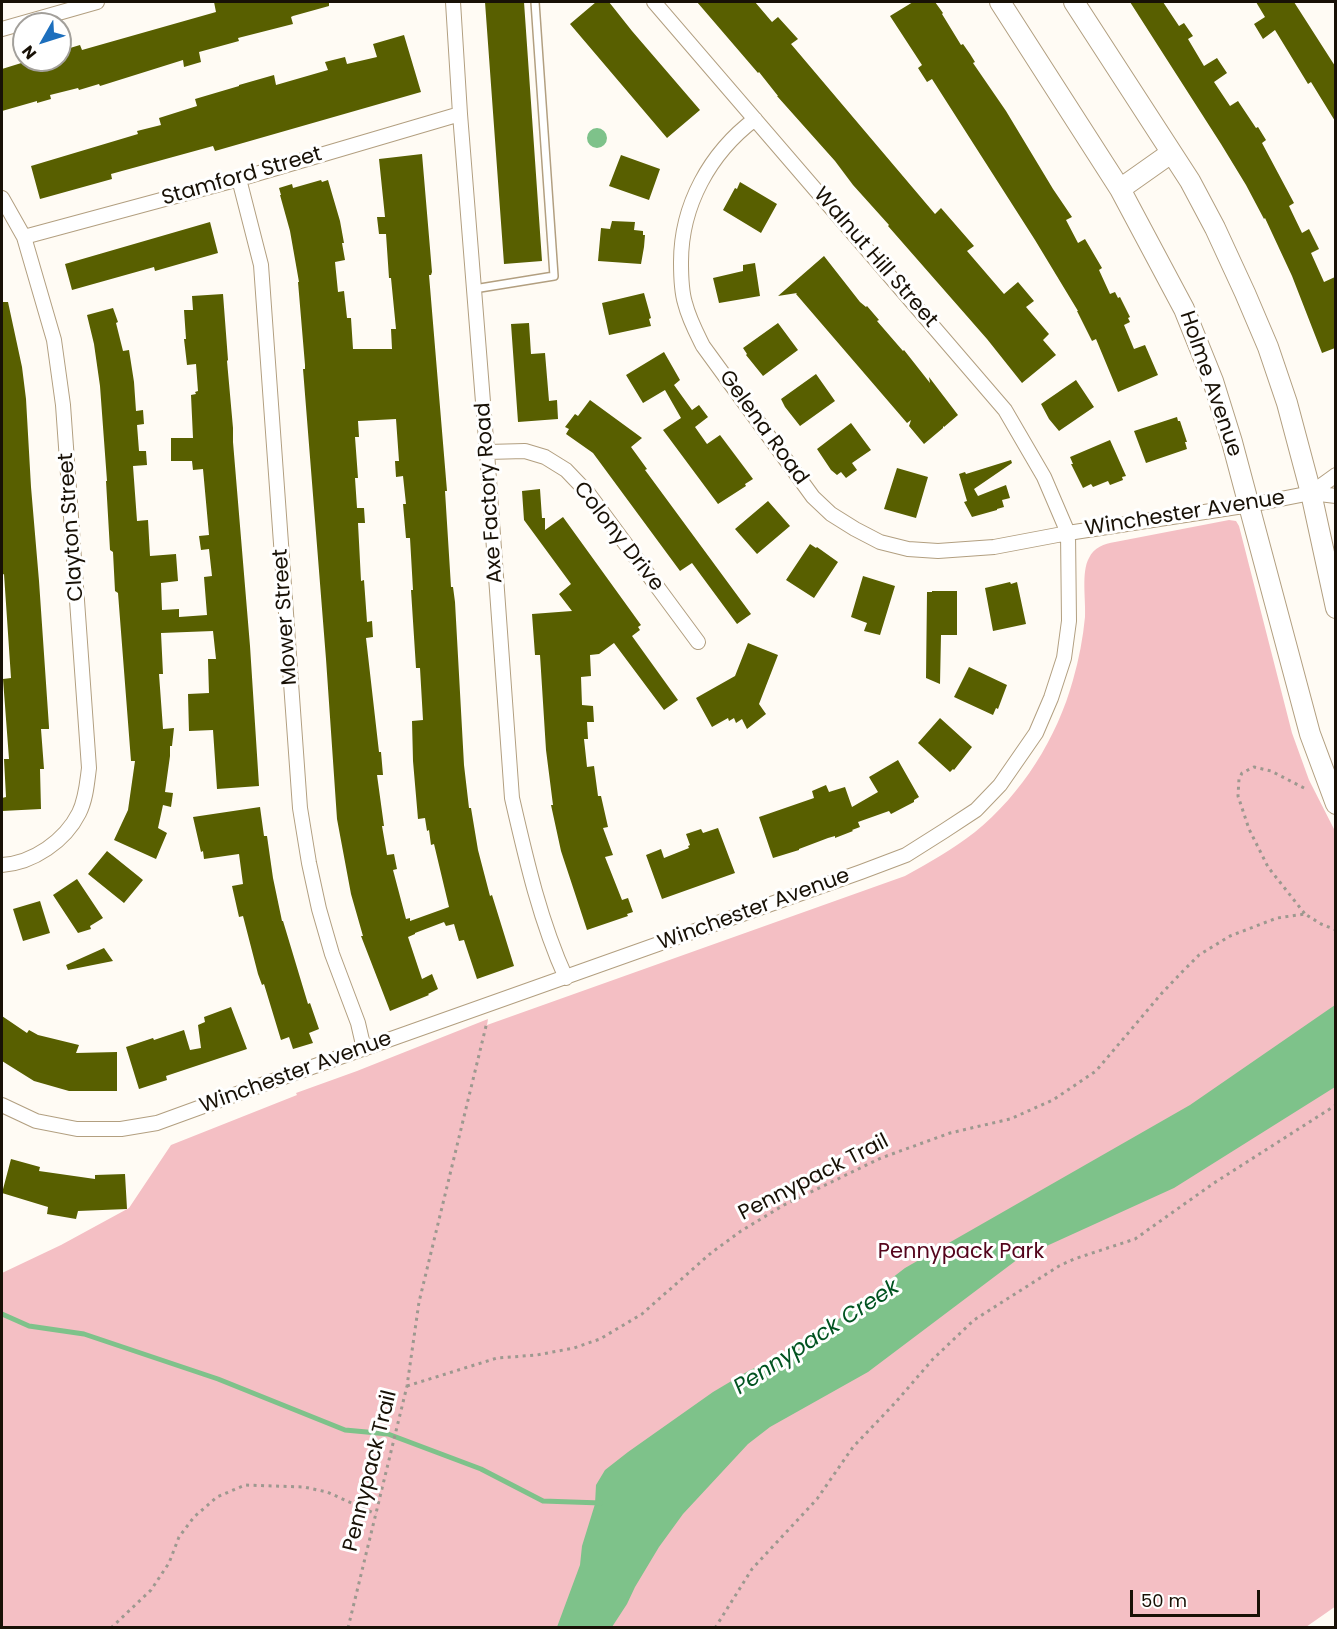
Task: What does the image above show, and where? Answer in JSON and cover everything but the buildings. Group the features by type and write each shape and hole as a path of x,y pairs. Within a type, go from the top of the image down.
{"main road":[{"name":"Holme Avenue","path":"1000,2 1120,189 1184,309 1213,381 1250,505 1310,735 1335,804"},
{"path":"1074,2 1190,181 1215,228 1263,336 1287,403 1311,493 1335,608"},
{"path":"1120,189 1171,153"}],"street":[{"path":"2,29 97,2"},
{"name":"Axe Factory Road","path":"453,2 513,798 537,900 556,957 566,978"},
{"name":"Walnut Hill Street","path":"654,2 1005,410 1044,477 1068,533"},
{"name":"Stamford Street","path":"24,237 239,179 460,114"},
{"name":"Gelena Road","path":"755,119 717,155 691,202 681,249 684,302 703,346 813,497 831,514 855,529 880,542 908,549 938,551 993,547 1068,533"},
{"name":"Mower Street","path":"239,179 261,265 300,808 319,909 332,954 358,1023 364,1049"},
{"name":"Clayton Street","path":"2,198 24,237 54,340 63,405 89,768 87,790 79,813 65,833 29,859 2,865"},
{"name":"Colony Drive","path":"487,453 525,451 545,457 566,470 588,493 698,642"},
{"name":"Winchester Avenue","path":"1311,493 1335,476"},
{"name":"Winchester Avenue","path":"2,1105 36,1121 77,1129 121,1129 157,1123 906,855 976,810 1000,785 1036,733 1051,698 1064,658 1069,621 1068,533 1250,505 1311,493 1335,496"}],"lane":[{"path":"474,290 554,276 535,2"}],"path":[{"path":"1304,788 1271,771 1254,767 1242,774 1239,779 1238,796 1249,829 1268,867 1305,914 1335,930"},
{"name":"Pennypack Trail","path":"348,1628 407,1386 497,1358 537,1355 574,1348 600,1339 642,1314 711,1253 741,1231 784,1205 881,1158 950,1133 1010,1119 1053,1100 1096,1071 1162,993 1199,955 1230,936 1277,918 1305,914"},
{"path":"407,1386 419,1302 492,1004"},
{"path":"715,1628 752,1569 817,1499 853,1447 933,1359 974,1320 1059,1266 1136,1239 1214,1183 1335,1105"},
{"path":"111,1628 152,1590 169,1563 179,1538 194,1517 217,1497 245,1485 304,1487 327,1492 376,1514"}],"green space":[{"name":"Pennypack Park","path":"1229,520 1236,521 1239,526 1292,733 1309,780 1335,831 1336,1606 1306,1627 2,1627 2,1273 61,1245 129,1208 171,1145 297,1095 296,1093 488,1019 487,1025 905,876 941,856 975,832 1008,800 1036,764 1058,723 1073,680 1082,641 1085,617 1085,571 1094,551 1111,543"}],"water":[{"path":"597,128 604,131 607,138 604,145 597,148 590,145 587,138 590,131"},
{"name":"Pennypack Creek","path":"1335,1005 1335,1087 1174,1188 1018,1259 868,1372 770,1427 748,1444 683,1514 659,1547 612,1627 557,1627 580,1565 582,1546 595,1504 596,1485 605,1470 713,1392 750,1370 801,1348 905,1268 1190,1105"}],"waterway":[{"path":"2,1314 29,1326 84,1334 218,1379 345,1430 388,1434 481,1469 543,1501 601,1503"}]}
